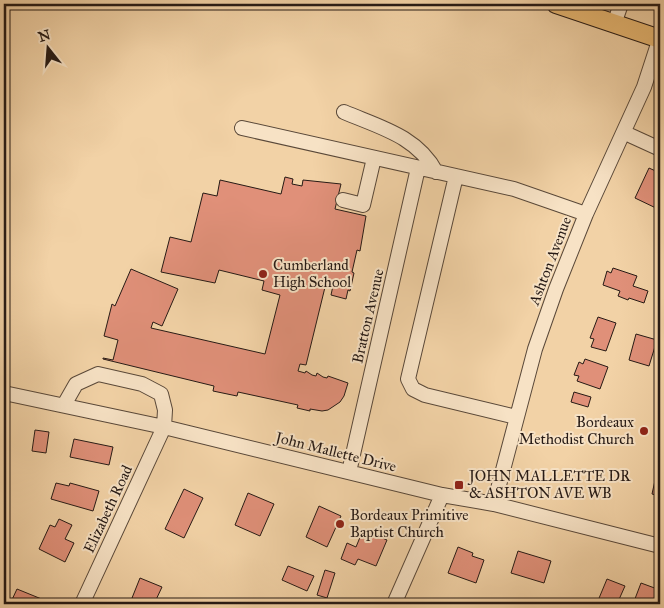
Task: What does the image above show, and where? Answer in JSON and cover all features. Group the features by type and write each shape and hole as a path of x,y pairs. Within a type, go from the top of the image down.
{"main road":[{"path":"556,4 660,38"}],"street":[{"path":"614,24 622,4"},
{"name":"Ashton Avenue","path":"494,504 516,417 550,306 586,214 625,133 644,87 660,38"},
{"path":"344,112 395,133 412,144 429,159 436,172"},
{"path":"242,128 514,189 586,214"},
{"path":"625,133 660,149"},
{"path":"343,200 363,205 374,158"},
{"name":"Bratton Avenue","path":"349,472 418,168"},
{"path":"456,176 408,372 408,379 413,389 425,395 516,417"},
{"path":"64,405 76,384 98,374 142,384 161,394 165,410 164,427"},
{"name":"John Mallette Drive","path":"4,393 164,427 442,496 494,504 660,546"},
{"name":"Elizabeth Road","path":"82,604 164,427"},
{"path":"394,604 442,496"}],"building":[{"path":"649,168 660,173 660,205 658,209 635,198"},
{"path":"285,177 293,179 292,184 302,186 303,180 341,184 335,209 366,216 360,251 357,250 352,272 354,273 350,291 348,290 346,299 331,295 334,281 327,279 306,365 300,364 298,371 305,373 306,371 316,376 317,373 323,377 327,378 328,376 348,383 340,402 328,410 310,409 310,411 297,408 298,405 238,392 237,396 213,391 214,386 103,359 113,360 118,340 104,336 112,304 115,306 131,269 178,289 162,326 153,322 151,328 265,354 280,295 262,290 264,281 219,270 215,283 161,272 170,237 191,242 203,193 217,196 220,180 281,194"},
{"path":"613,268 637,276 633,286 648,291 644,303 618,296 620,291 603,285 607,271 611,273"},
{"path":"598,317 616,323 606,351 591,347 594,339 590,338"},
{"path":"636,334 657,340 649,366 629,360"},
{"path":"585,359 608,367 600,389 577,381 579,376 574,375 579,362 583,364"},
{"path":"574,392 591,397 588,407 571,402"},
{"path":"35,430 49,432 46,453 32,451"},
{"path":"74,439 113,447 109,465 70,457"},
{"path":"660,458 660,496 652,494"},
{"path":"56,483 69,486 70,483 99,491 93,511 51,499"},
{"path":"184,489 203,498 184,538 165,529"},
{"path":"248,493 274,504 260,536 235,525"},
{"path":"319,506 341,516 327,547 306,537"},
{"path":"59,519 72,525 65,539 74,543 65,562 39,549 50,525 55,527"},
{"path":"363,530 387,540 376,566 358,559 355,565 341,559 347,543 356,547"},
{"path":"458,547 473,553 472,556 484,560 476,583 448,573"},
{"path":"518,551 551,561 544,583 511,573"},
{"path":"288,566 314,576 307,591 282,580"},
{"path":"325,570 335,573 327,598 317,595"},
{"path":"140,578 162,587 154,604 147,604 132,598"},
{"path":"607,579 625,586 617,604 597,603"},
{"path":"641,583 660,590 660,604 633,604"},
{"path":"17,589 44,600 42,604 10,604"}],"place":[{"name":"Cumberland High School","path":"263,274"},
{"name":"Bordeaux Methodist Church","path":"644,431"},
{"name":"JOHN MALLETTE DR & ASHTON AVE WB","path":"459,485"},
{"name":"Bordeaux Primitive Baptist Church","path":"340,524"}]}
